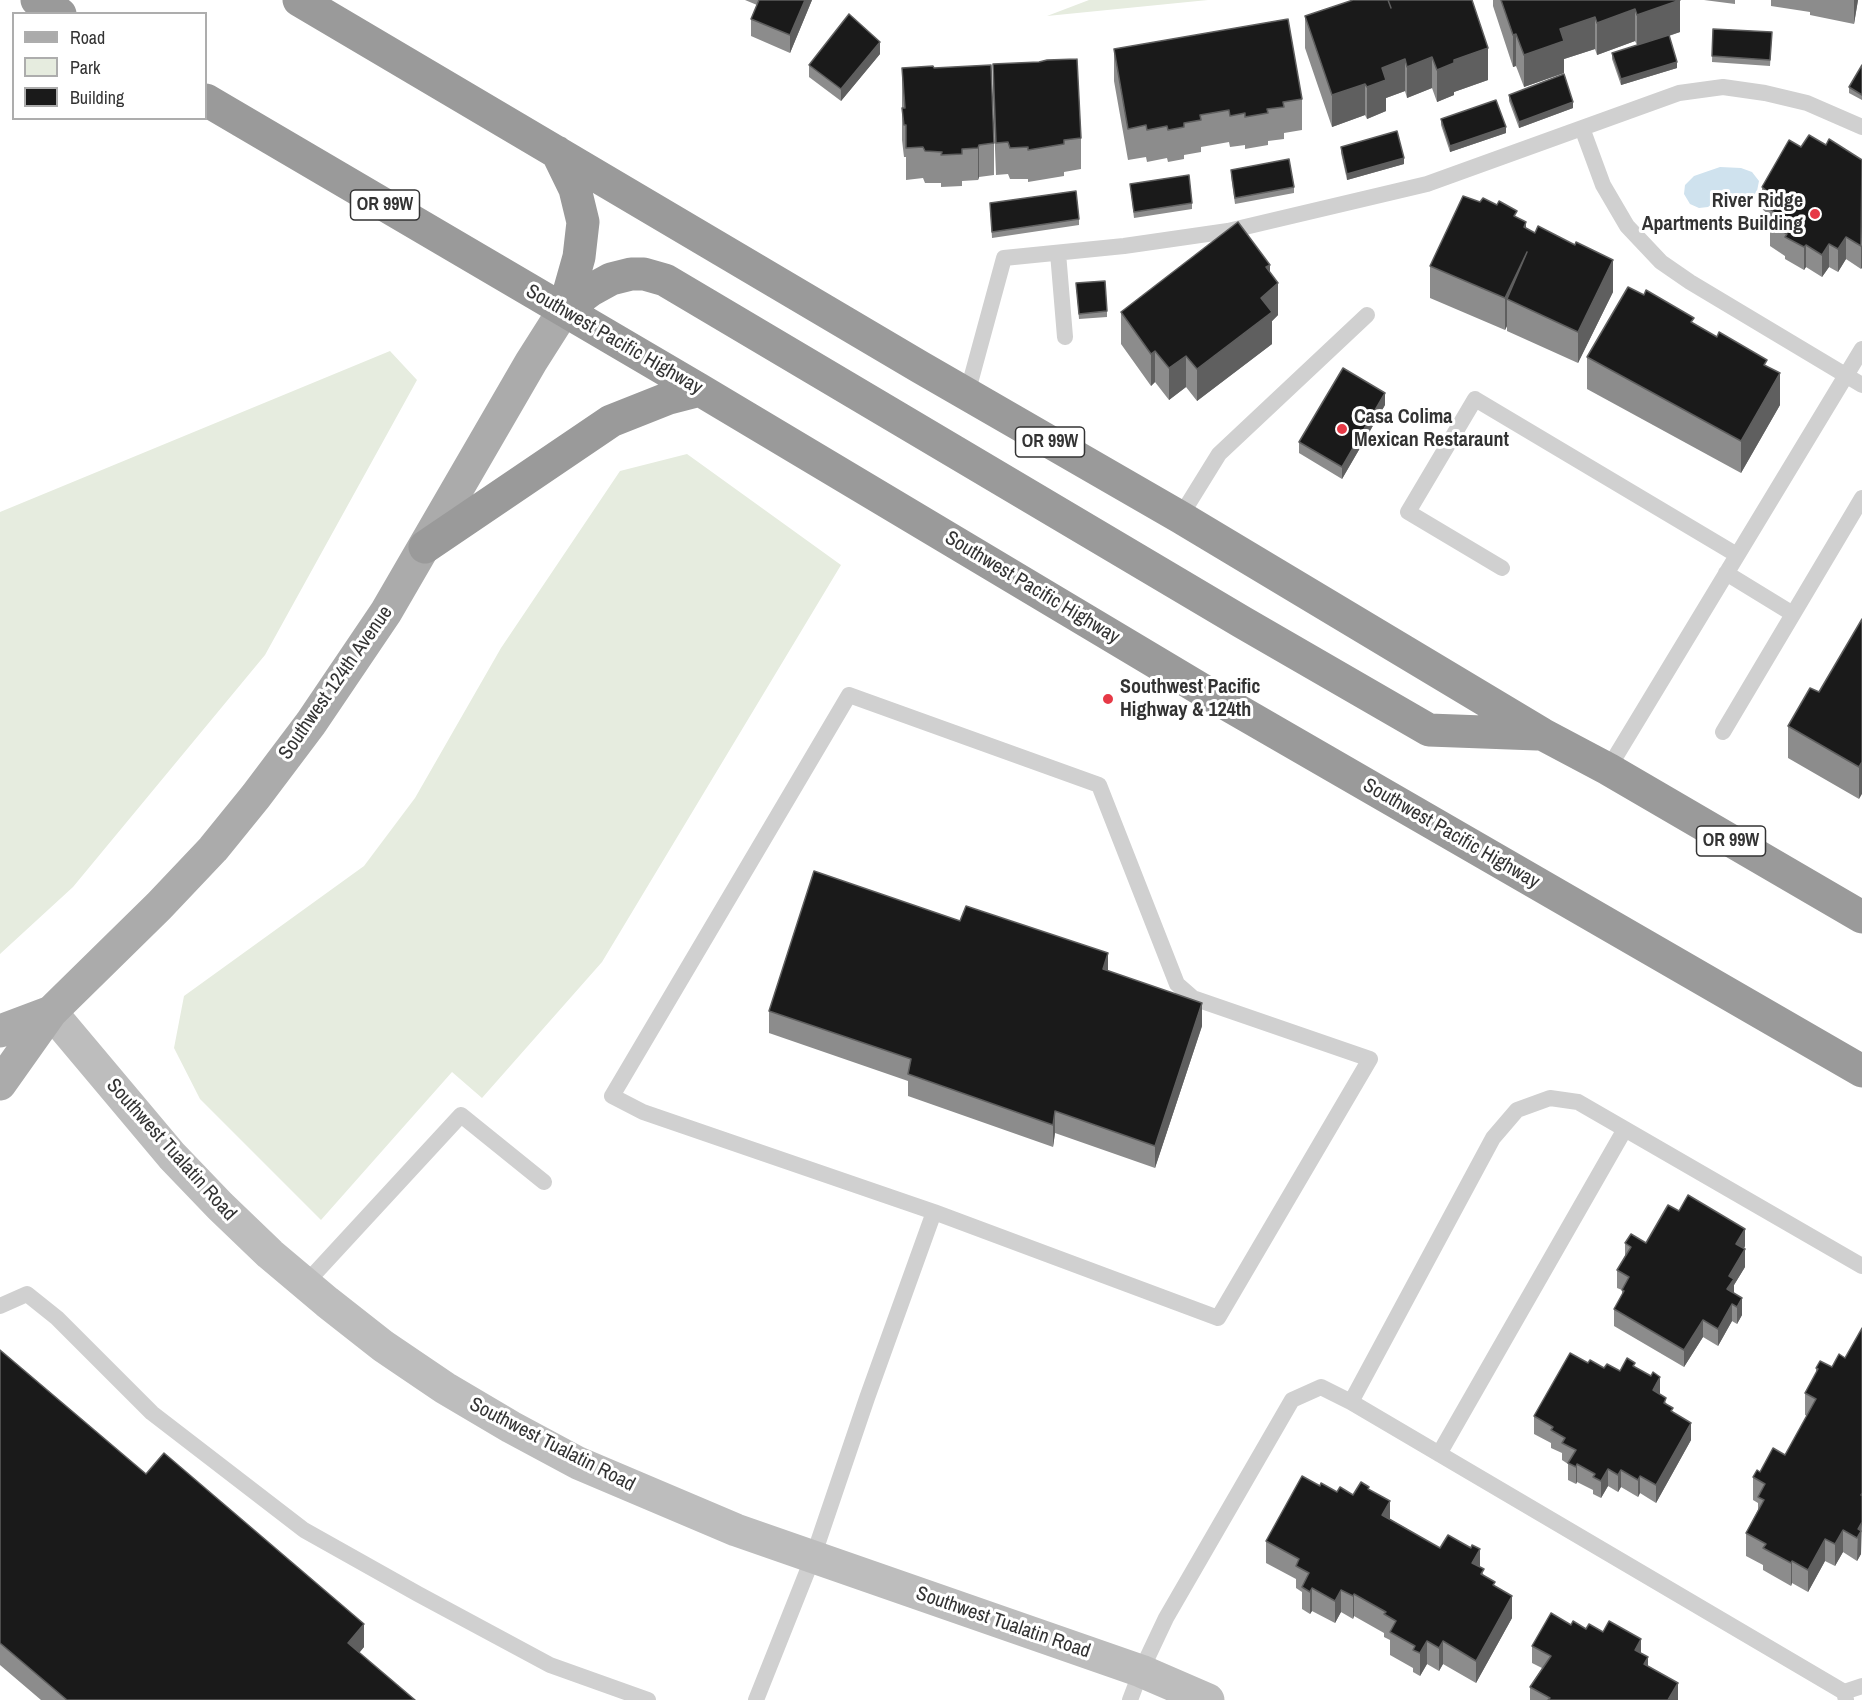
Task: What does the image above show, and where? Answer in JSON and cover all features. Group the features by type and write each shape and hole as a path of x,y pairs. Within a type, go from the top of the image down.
{"highway":[{"path":"37,0 57,12"},
{"name":"OR 99W","path":"299,0 1180,517 1542,734 1608,769 1862,917"},
{"name":"Southwest Pacific Highway","path":"207,101 700,390 1204,691 1862,1071"},
{"path":"557,152 575,189 583,222 579,257 564,310"},
{"path":"564,310 591,290 611,279 631,274 644,274 665,280 1242,622 1429,730 1542,734"},
{"path":"425,547 610,421 669,398 700,390"}],"main road":[{"name":"Southwest 124th Avenue","path":"0,1084 51,1012 198,866 256,796 344,677 425,547 531,362 564,310"},
{"name":"Southwest 124th Avenue","path":"0,1031 51,1012"},
{"name":"Southwest Tualatin Road","path":"51,1012 172,1156 220,1206 305,1284 383,1346 445,1388 511,1428 578,1463 736,1530 813,1557 1136,1685 1208,1700"}],"lane":[{"path":"967,394 1004,258 1228,231 1427,184 1679,93 1723,87 1765,93 1807,103 1862,127"},
{"path":"1582,128 1603,185 1627,226 1661,262 1690,282 1862,385"},
{"path":"1058,253 1065,337"},
{"path":"1180,517 1219,454 1367,315"},
{"path":"1608,769 1862,349"},
{"path":"1502,568 1408,512 1475,399 1737,555"},
{"path":"1723,732 1862,498"},
{"path":"1726,573 1793,614"},
{"path":"849,695 1099,785 1177,984 1193,998 1370,1059 1218,1318 934,1212 644,1112 612,1096 849,695"},
{"path":"1351,1402 1493,1138 1517,1110 1550,1098 1578,1102 1862,1266"},
{"path":"305,1284 461,1114 544,1182"},
{"path":"1439,1454 1625,1129"},
{"path":"756,1700 813,1557 934,1212"},
{"path":"0,1306 27,1294 57,1318 152,1413 304,1530 550,1665 648,1700"},
{"path":"1136,1685 1166,1618 1292,1400 1321,1387 1351,1402 1845,1696 1862,1686"}],"green space":[{"path":"1089,0 1208,0 1047,16"},
{"path":"390,351 417,380 265,655 73,887 0,954 0,512"},
{"path":"687,454 841,565 602,962 482,1098 452,1072 321,1220 200,1099 174,1048 184,996 364,866 415,798 501,648 620,471"}],"water":[{"path":"1720,167 1741,168 1752,172 1759,181 1757,191 1751,199 1740,202 1727,196 1721,197 1708,207 1699,208 1690,204 1684,194 1685,185 1694,176"}],"building":[{"path":"759,0 805,0 790,35 751,19"},
{"path":"1353,0 1472,0 1488,48 1454,60 1454,63 1437,70 1432,57 1407,67 1405,59 1382,68 1386,80 1332,95 1305,16"},
{"path":"1501,0 1680,0 1637,15 1635,9 1597,23 1595,17 1560,29 1564,41 1524,55 1516,34 1513,35"},
{"path":"849,14 880,42 841,89 809,65"},
{"path":"1288,19 1302,99 1283,102 1284,107 1267,109 1268,113 1245,117 1245,113 1230,116 1229,110 1200,115 1201,120 1184,123 1184,127 1168,130 1167,126 1147,130 1146,125 1128,129 1114,49"},
{"path":"1713,29 1772,32 1770,60 1712,56"},
{"path":"1669,35 1677,62 1621,79 1612,53"},
{"path":"1077,59 1081,138 1064,140 1064,144 1028,150 1028,147 1010,148 1008,142 996,143 993,64"},
{"path":"991,65 994,143 979,145 978,148 962,149 962,154 941,155 942,152 925,151 923,147 906,148 906,125 904,125 902,108 905,108 902,68"},
{"path":"1862,65 1862,95 1849,87"},
{"path":"1564,74 1573,102 1519,122 1509,95"},
{"path":"1496,100 1506,127 1450,146 1441,119"},
{"path":"1397,131 1404,158 1347,174 1341,147"},
{"name":"River Ridge Apartments Building","path":"1809,135 1826,145 1829,139 1862,160 1861,246 1846,237 1838,249 1829,244 1822,255 1806,245 1804,247 1785,237 1787,234 1770,224 1776,214 1768,207 1773,196 1762,187 1789,140 1801,147"},
{"path":"1289,159 1294,187 1235,198 1231,170"},
{"path":"1189,175 1192,203 1134,212 1130,184"},
{"path":"1076,191 1079,219 992,232 990,203"},
{"path":"1463,196 1480,202 1483,198 1497,205 1499,201 1517,211 1514,216 1526,222 1524,227 1535,233 1538,226 1575,245 1576,242 1613,260 1578,332 1507,299 1527,252 1505,298 1430,266"},
{"path":"1238,222 1270,265 1266,267 1278,283 1261,298 1272,312 1197,369 1186,356 1169,368 1155,351 1151,354 1121,312"},
{"path":"1105,281 1107,311 1079,314 1076,283"},
{"path":"1628,287 1644,295 1646,290 1694,318 1691,322 1717,337 1719,332 1767,360 1764,365 1780,373 1741,441 1587,357"},
{"name":"Casa Colima Mexican Restaraunt","path":"1343,368 1385,393 1342,467 1299,442"},
{"path":"1862,619 1862,762 1859,767 1788,726 1810,688 1819,692"},
{"path":"814,871 960,921 966,906 1108,953 1103,969 1202,1003 1155,1146 1055,1111 1053,1125 908,1074 911,1059 769,1011"},
{"path":"1688,1195 1745,1229 1736,1244 1745,1249 1729,1276 1734,1279 1727,1289 1742,1298 1737,1307 1732,1304 1718,1329 1703,1320 1684,1350 1614,1309 1629,1277 1617,1270 1631,1247 1625,1243 1631,1234 1646,1243 1668,1205 1679,1211"},
{"path":"1862,1328 1862,1522 1858,1529 1861,1531 1857,1538 1843,1530 1835,1544 1825,1539 1808,1570 1763,1548 1766,1544 1746,1533 1764,1500 1758,1497 1765,1484 1753,1477 1757,1470 1760,1472 1773,1448 1785,1455 1816,1399 1805,1393 1820,1361 1832,1367 1839,1354 1845,1358"},
{"path":"0,1350 146,1474 164,1453 364,1624 348,1643 415,1700 67,1700 0,1643"},
{"path":"1570,1353 1588,1363 1590,1360 1604,1368 1607,1364 1620,1371 1627,1358 1635,1363 1633,1366 1651,1376 1653,1372 1660,1377 1653,1390 1666,1398 1664,1403 1673,1408 1671,1411 1691,1423 1656,1485 1640,1476 1638,1480 1621,1470 1618,1475 1608,1469 1601,1481 1593,1477 1595,1474 1577,1464 1576,1467 1568,1463 1576,1450 1562,1443 1565,1438 1551,1430 1553,1427 1534,1416"},
{"path":"1302,1476 1320,1486 1321,1483 1337,1492 1340,1487 1353,1495 1361,1482 1369,1487 1368,1489 1390,1501 1382,1515 1440,1548 1448,1535 1471,1548 1472,1545 1480,1549 1472,1563 1484,1569 1481,1574 1495,1582 1493,1585 1512,1596 1476,1661 1443,1641 1439,1648 1427,1641 1420,1653 1413,1650 1415,1646 1390,1632 1396,1621 1384,1614 1386,1612 1354,1594 1353,1596 1341,1590 1335,1601 1312,1588 1310,1592 1302,1587 1309,1573 1296,1566 1299,1559 1266,1541"},
{"path":"1551,1613 1571,1625 1573,1621 1586,1629 1589,1624 1603,1632 1609,1621 1641,1639 1635,1650 1648,1657 1644,1664 1678,1683 1668,1700 1548,1700 1550,1698 1530,1687 1551,1656 1532,1646"}],"place":[{"name":"River Ridge Apartments Building","path":"1815,214"},
{"name":"Casa Colima Mexican Restaraunt","path":"1342,429"},
{"name":"Southwest Pacific Highway & 124th","path":"1108,699"}]}
